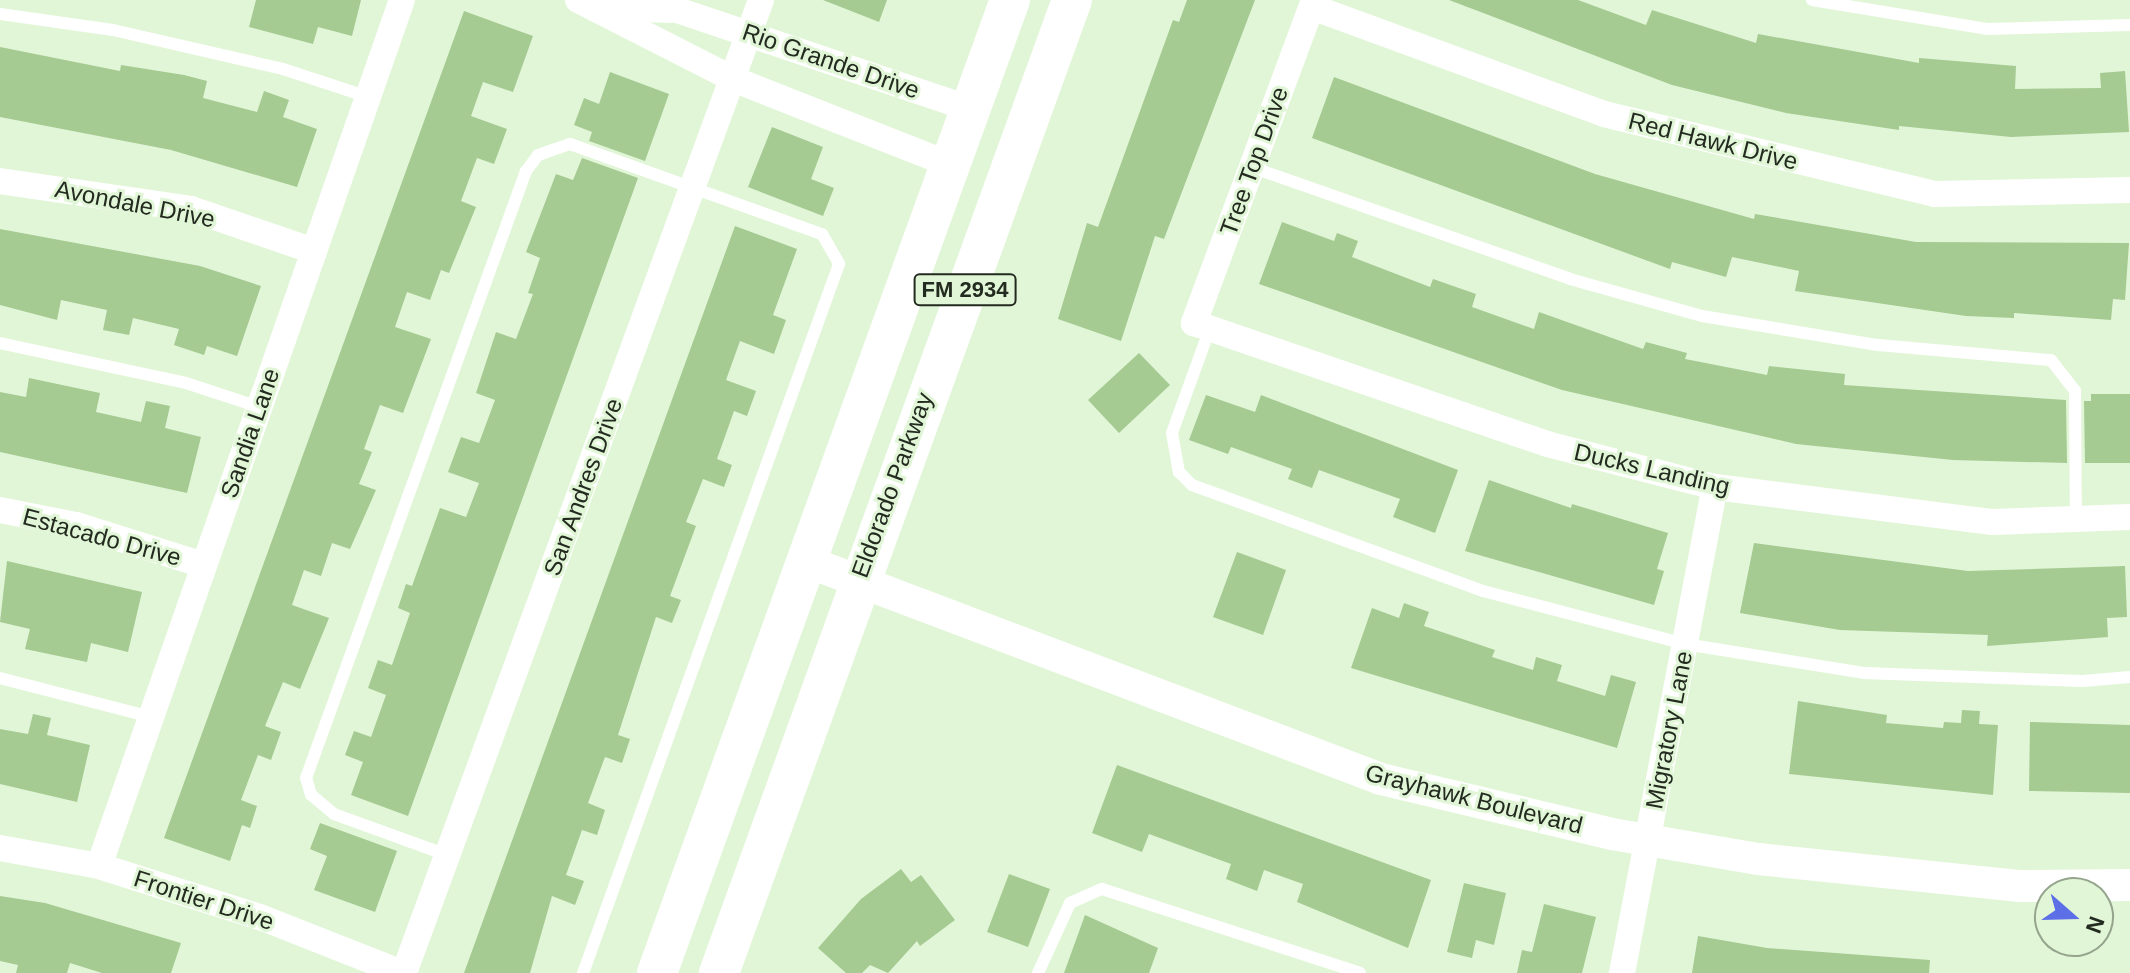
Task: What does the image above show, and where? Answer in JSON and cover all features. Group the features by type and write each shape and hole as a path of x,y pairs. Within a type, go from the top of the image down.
{"main road":[{"name":"FM 2934","path":"657,973 803,560 1010,0"},
{"name":"Eldorado Parkway","path":"719,973 857,580 1072,0"}],"street":[{"name":"Sandia Lane","path":"99,866 402,0"},
{"name":"San Andres Drive","path":"403,973 761,0"},
{"name":"Tree Top Drive","path":"1202,326 1251,167 1313,3"},
{"name":"Red Hawk Drive","path":"1313,3 1604,114 1935,194 2130,190"},
{"name":"Rio Grande Drive","path":"587,4 677,10 969,108"},
{"name":"Rio Grande Drive","path":"587,4 733,79 949,164"},
{"name":"Avondale Drive","path":"0,181 191,209 314,251"},
{"name":"Ducks Landing","path":"1202,326 1547,444 1715,487 1993,522 2130,517"},
{"name":"Migratory Lane","path":"1622,973 1715,487"},
{"name":"Estacado Drive","path":"0,510 76,525 204,565"},
{"name":"Grayhawk Boulevard","path":"803,560 1381,779 1648,840 1875,874 2021,886 2130,885"},
{"name":"Frontier Drive","path":"0,848 99,866 260,917 403,973"}],"lane":[{"path":"1812,0 1987,29 2130,25"},
{"path":"0,14 113,30 283,69 368,97"},
{"path":"447,855 334,814 311,795 306,778 526,171 538,155 570,144 822,234 839,264 583,973"},
{"path":"1251,167 1570,279 1702,316 1878,345 2051,360 2075,391 2076,519"},
{"path":"1202,326 1172,433 1179,472 1192,485 1483,591 1685,644 1864,673 2083,681 2130,677"},
{"path":"0,343 186,383 259,407"},
{"path":"0,678 151,717"},
{"path":"1038,973 1070,903 1102,889 1360,973"}],"building":[{"path":"256,0 361,0 352,36 318,27 313,44 249,27"},
{"path":"823,0 887,0 879,22"},
{"path":"1187,0 1255,0 1164,239 1155,236 1121,341 1058,319 1087,223 1098,227 1173,20 1179,22"},
{"path":"1449,0 1578,0 1646,25 1652,10 1756,43 1758,34 1919,63 1919,58 2016,66 2015,89 2101,88 2100,73 2125,71 2129,132 2011,137 1899,126 1899,130 1786,113 1672,85"},
{"path":"464,11 533,36 513,92 483,82 471,116 507,129 494,164 477,158 461,201 476,207 449,273 441,270 430,300 407,292 395,327 431,339 403,413 380,405 364,449 372,452 359,484 376,490 350,549 332,543 321,576 304,570 292,605 329,618 300,689 283,682 265,726 281,732 271,760 258,755 241,800 257,806 250,828 242,825 230,861 164,838"},
{"path":"0,47 120,71 121,65 184,75 207,81 203,98 257,112 264,91 289,100 283,117 317,129 297,187 171,150 0,117"},
{"path":"610,72 669,94 645,161 589,141 592,132 574,125 584,98 599,104"},
{"path":"1334,77 1595,174 1754,219 1755,214 1916,242 2129,243 2125,300 2113,299 2111,320 2014,313 2014,318 1966,316 1795,291 1799,271 1732,257 1726,277 1672,262 1670,269 1312,138"},
{"path":"772,127 823,147 811,179 834,188 823,216 748,187"},
{"path":"582,158 638,178 408,816 351,795 363,762 345,755 354,731 371,737 386,695 368,688 378,660 392,665 410,613 398,608 406,584 412,586 440,508 466,517 479,483 448,472 461,437 479,443 495,400 476,393 496,332 516,339 533,294 528,293 540,258 526,252 556,174 573,180"},
{"path":"1282,222 1334,241 1337,233 1358,241 1352,257 1430,287 1433,279 1476,294 1472,307 1534,329 1539,312 1643,349 1646,342 1687,353 1685,359 1767,375 1769,366 1845,374 1844,385 2066,400 2067,463 1953,460 1796,444 1562,390 1259,284"},
{"path":"735,226 797,249 773,315 786,320 774,354 740,341 726,380 756,391 747,416 734,411 717,459 732,465 724,487 703,479 686,522 696,526 670,596 681,600 672,623 656,617 618,735 630,739 622,763 605,757 588,803 605,810 597,835 582,830 566,875 584,881 575,905 552,896 530,973 464,973"},
{"path":"0,229 200,266 261,286 237,356 207,346 204,355 174,345 179,329 133,318 129,335 103,330 107,310 61,300 57,320 0,305"},
{"path":"1139,353 1170,385 1119,433 1088,400"},
{"path":"29,378 100,393 96,412 141,422 146,401 170,406 165,428 201,437 187,493 0,452 0,392 26,397"},
{"path":"2091,394 2130,394 2130,463 2085,463 2084,401 2091,401"},
{"path":"1206,395 1255,412 1261,395 1458,470 1435,533 1393,517 1400,499 1319,470 1312,488 1288,479 1292,469 1231,447 1228,454 1189,440"},
{"path":"1489,480 1571,508 1572,504 1668,533 1657,569 1664,571 1654,605 1465,551"},
{"path":"1754,543 1968,571 2125,566 2127,617 2107,618 2108,637 1987,646 1988,635 1840,630 1740,613"},
{"path":"1237,552 1286,570 1263,635 1213,617"},
{"path":"7,561 142,592 128,652 91,643 87,662 25,649 30,629 0,622"},
{"path":"1404,603 1429,612 1424,626 1495,650 1492,657 1533,670 1536,657 1562,665 1557,681 1605,696 1611,675 1636,682 1617,748 1351,668 1372,608 1399,618"},
{"path":"1798,701 1887,715 1886,723 1943,728 1944,722 1961,723 1962,710 1980,711 1979,724 1998,725 1993,795 1789,774"},
{"path":"33,714 51,718 47,735 90,745 77,802 0,784 0,729 28,734"},
{"path":"2030,722 2130,725 2130,793 2029,791"},
{"path":"1117,765 1431,880 1408,948 1297,902 1303,884 1264,870 1257,891 1226,879 1231,864 1149,834 1142,852 1092,833"},
{"path":"320,823 397,851 375,912 314,890 327,856 310,849"},
{"path":"901,869 911,882 921,875 955,920 920,946 917,941 888,973 870,965 862,973 846,973 818,948 861,899"},
{"path":"1009,874 1050,889 1028,947 987,932"},
{"path":"1464,883 1506,893 1494,945 1476,940 1472,958 1447,952"},
{"path":"0,896 45,903 181,943 171,973 102,973 70,963 67,973 16,973 18,965 0,961"},
{"path":"1544,904 1596,917 1582,973 1517,973 1522,950 1532,952"},
{"path":"1085,915 1158,948 1149,973 1064,973"},
{"path":"1698,936 1767,948 1930,960 1929,973 1692,973"}]}
